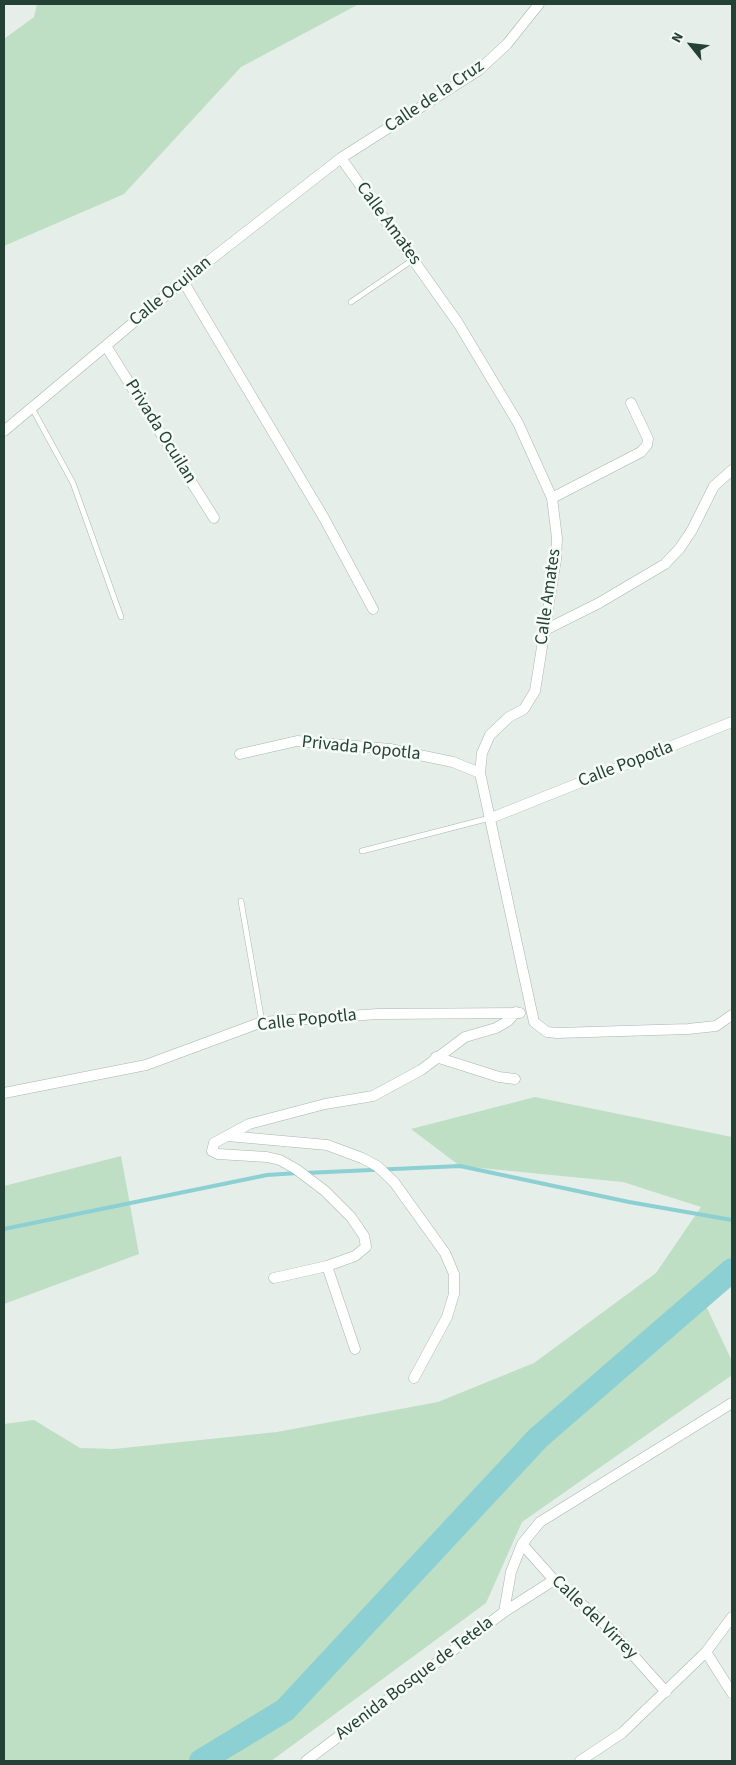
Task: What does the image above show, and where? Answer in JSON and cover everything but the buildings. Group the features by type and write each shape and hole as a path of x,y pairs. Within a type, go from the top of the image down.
{"street":[{"name":"Calle de la Cruz","path":"342,158 479,70 507,44 539,4"},
{"name":"Calle Amates","path":"342,158 458,323 518,422 552,498 557,538 556,559 535,691 524,709 510,717 490,735 482,753 480,772 531,1014 537,1027 547,1032 688,1029 716,1026 732,1015"},
{"name":"Calle Ocuilan","path":"4,431 183,281 342,158"},
{"path":"183,281 324,518 373,609"},
{"name":"Privada Ocuilan","path":"106,346 214,518"},
{"path":"552,498 641,452 647,446 648,439 631,403"},
{"path":"544,630 599,603 665,564 680,548 692,530 714,486 732,470"},
{"name":"Calle Popotla","path":"491,818 732,722"},
{"name":"Privada Popotla","path":"240,754 296,741 390,749 453,762 480,772"},
{"path":"274,1278 327,1266 355,1256 366,1247 360,1228 325,1191 296,1169 280,1160 214,1153 212,1146 214,1143 259,1121 326,1104 373,1096 421,1070 465,1036 496,1028 508,1021 516,1012"},
{"name":"Calle Popotla","path":"4,1093 146,1065 262,1022 378,1014 516,1012 531,1014"},
{"path":"436,1057 499,1077 515,1078"},
{"path":"227,1136 327,1145 362,1158 377,1166 394,1182 445,1253 454,1274 454,1294 448,1317 414,1378"},
{"path":"327,1266 355,1349"},
{"name":"Avenida Bosque de Tetela","path":"306,1761 504,1612 511,1572 522,1544 540,1522 732,1403"},
{"name":"Calle del Virrey","path":"522,1544 554,1580 609,1628 666,1692"},
{"path":"504,1612 554,1580"},
{"path":"580,1761 622,1733 666,1692 706,1652 732,1617"},
{"path":"706,1652 732,1693"}],"lane":[{"path":"351,302 414,259"},
{"path":"32,408 73,482 121,617"},
{"path":"362,851 491,818"},
{"path":"241,901 262,1022"}],"green space":[{"path":"37,4 359,4 241,67 124,194 4,246 4,39 34,17"},
{"path":"535,1097 732,1137 732,1274 706,1306 732,1361 732,1375 522,1522 486,1603 271,1761 4,1761 4,1424 34,1420 80,1448 114,1449 277,1432 438,1402 534,1363 656,1273 701,1207 623,1182 460,1166 411,1129"},
{"path":"121,1156 139,1254 4,1304 4,1186"}],"waterway":[{"path":"305,1173 460,1166 629,1202 732,1220"},
{"path":"4,1229 267,1175 298,1173"},
{"path":"201,1761 285,1710 538,1438 732,1270"}]}
